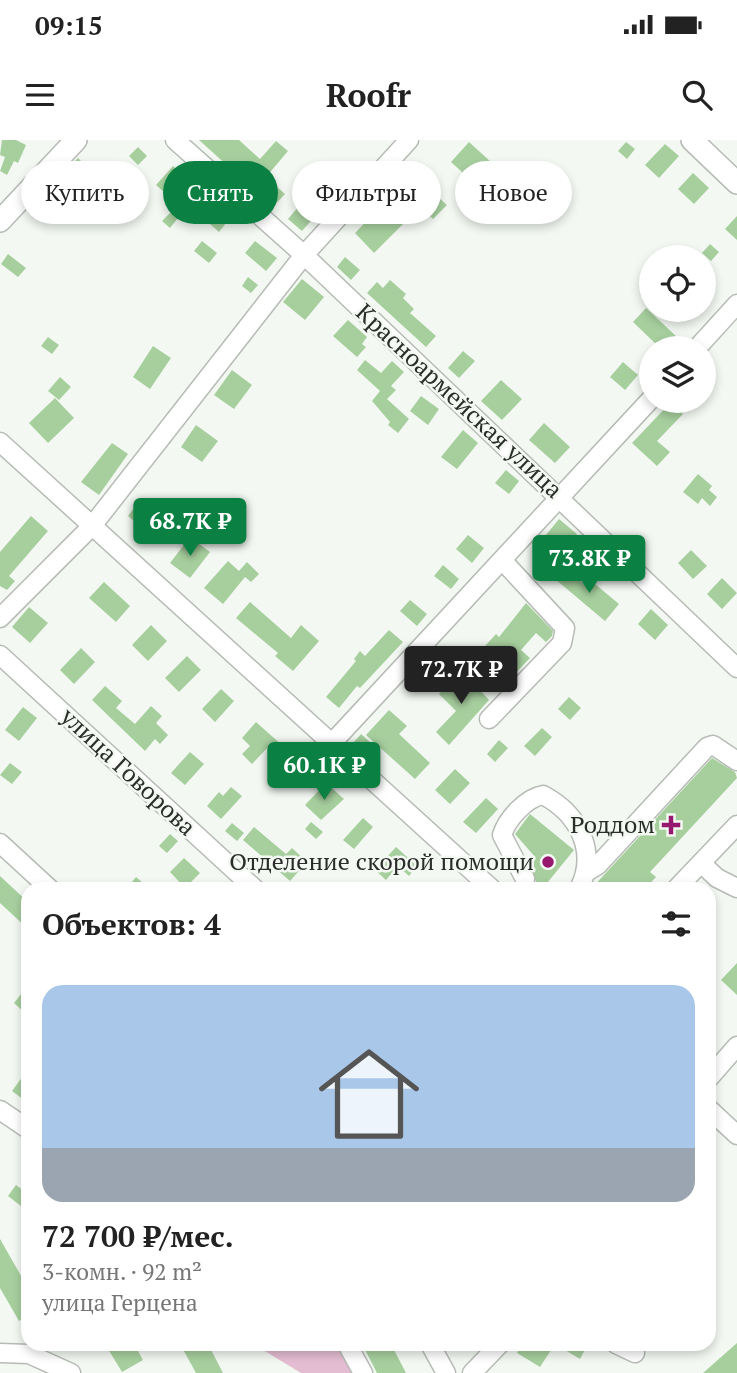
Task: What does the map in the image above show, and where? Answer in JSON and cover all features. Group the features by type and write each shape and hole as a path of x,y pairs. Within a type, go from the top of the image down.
{"main road":[{"path":"692,140 737,183"},
{"path":"0,221 70,142"}],"street":[{"name":"Красноармейская улица","path":"175,140 304,255 561,497 737,668"},
{"path":"0,618 92,526 304,255 409,140"},
{"path":"708,336 737,304"},
{"path":"332,743 639,412"},
{"path":"0,442 484,882"},
{"path":"489,719 562,643 566,635 565,628 502,560"},
{"name":"улица Говорова","path":"0,654 248,882"},
{"path":"587,871 598,865 707,747 713,745 737,761"},
{"path":"517,882 523,877 517,858 503,842 502,835 505,826 527,802 543,795 577,827 589,854 587,871 582,882"},
{"path":"683,882 737,825"},
{"path":"0,843 42,882"},
{"path":"701,863 717,878 737,888"},
{"path":"716,1070 737,1046"},
{"path":"0,1110 21,1124"},
{"path":"716,1116 737,1135"},
{"path":"351,1351 363,1373"},
{"path":"434,1351 446,1373"},
{"path":"472,1373 493,1351"},
{"path":"631,1351 635,1353"},
{"path":"0,1353 29,1354 71,1373"}],"shaded area":[{"path":"265,1351 340,1351 352,1373 301,1373"}],"building":[{"path":"2,140 16,140 26,145 18,163 14,161 7,175 0,171 5,157 0,155"},
{"path":"199,140 239,140 260,159 276,141 288,151 278,163 222,161"},
{"path":"469,142 490,161 455,161 455,166 451,162"},
{"path":"626,142 635,149 627,159 618,151"},
{"path":"665,144 679,156 659,178 645,165"},
{"path":"138,147 147,156 142,161 134,161 129,156"},
{"path":"693,173 709,188 694,204 678,189"},
{"path":"163,177 163,191 156,185"},
{"path":"278,188 285,194 278,202"},
{"path":"441,200 447,205 441,211"},
{"path":"737,216 737,240 725,229"},
{"path":"210,224 225,224 219,232"},
{"path":"294,224 308,224 302,231"},
{"path":"364,224 403,224 374,253 355,233"},
{"path":"202,241 217,253 209,263 194,251"},
{"path":"255,241 277,258 266,271 245,253"},
{"path":"8,254 26,268 18,277 1,264"},
{"path":"345,257 360,270 351,280 337,267"},
{"path":"248,277 258,285 251,293 242,286"},
{"path":"302,279 324,297 305,320 283,302"},
{"path":"390,280 406,294 403,298 414,309 410,313 436,336 426,347 367,293 377,282 383,288"},
{"path":"639,316 639,322 661,322 676,336 648,336 633,322"},
{"path":"348,320 367,337 362,344 366,347 357,357 333,336"},
{"path":"48,337 59,345 52,354 41,346"},
{"path":"153,346 171,358 150,389 133,377"},
{"path":"463,351 475,361 459,378 448,368"},
{"path":"365,360 381,373 392,361 404,372 391,386 396,390 387,399 409,419 398,433 388,425 390,422 372,401 380,391 357,370"},
{"path":"623,362 638,375 625,390 610,377"},
{"path":"232,370 252,385 234,409 214,395"},
{"path":"60,377 71,387 59,400 48,391"},
{"path":"501,380 522,399 502,420 481,401"},
{"path":"421,396 439,409 428,425 410,411"},
{"path":"55,398 74,418 48,443 29,423"},
{"path":"661,413 683,414 657,441 670,452 657,466 632,443"},
{"path":"544,423 570,447 555,463 529,440"},
{"path":"196,425 218,441 202,462 181,447"},
{"path":"463,430 478,443 457,469 441,457"},
{"path":"112,443 128,454 99,495 81,482"},
{"path":"506,470 519,481 509,494 495,483"},
{"path":"698,474 712,486 709,490 717,497 710,506 702,498 698,504 683,492"},
{"path":"138,503 158,519 148,532 128,516"},
{"path":"31,516 48,531 9,576 15,581 7,590 0,586 0,552"},
{"path":"559,519 577,534 560,556 541,541"},
{"path":"468,535 484,548 472,563 456,549"},
{"path":"190,537 210,552 190,578 170,563"},
{"path":"691,550 707,566 693,579 678,563"},
{"path":"228,561 239,571 247,562 259,574 251,582 245,577 223,604 204,588"},
{"path":"443,565 459,579 451,589 434,576"},
{"path":"566,568 590,590 595,584 619,604 605,621 555,579"},
{"path":"722,578 737,593 722,609 707,594"},
{"path":"104,582 130,606 116,622 89,598"},
{"path":"410,600 427,614 417,626 400,611"},
{"path":"250,602 291,638 301,625 319,641 293,671 275,656 278,653 236,618"},
{"path":"526,603 553,631 552,636 546,642 536,633 521,650 530,658 503,686 475,657 496,634 499,637"},
{"path":"29,607 48,623 30,643 12,627"},
{"path":"651,609 668,625 655,640 638,624"},
{"path":"151,625 167,641 148,661 132,645"},
{"path":"389,630 403,642 360,688 357,686 339,708 326,697 356,661 354,659 360,651 365,656"},
{"path":"81,648 95,662 74,684 60,670"},
{"path":"187,656 201,670 179,692 165,678"},
{"path":"464,673 489,700 449,745 436,732 456,711 439,694 452,680 455,682"},
{"path":"105,686 122,701 116,708 135,724 151,706 162,716 156,723 168,735 160,744 155,739 145,751 92,700"},
{"path":"221,689 234,701 215,722 202,709"},
{"path":"569,697 581,708 570,720 558,709"},
{"path":"23,707 37,718 19,741 5,730"},
{"path":"389,710 407,726 399,734 430,763 415,779 366,735"},
{"path":"256,722 310,770 298,784 280,768 285,762 268,747 252,764 242,754 250,746 242,738"},
{"path":"542,728 552,737 535,756 524,746"},
{"path":"361,734 371,743 362,752 353,743"},
{"path":"499,740 508,748 495,762 487,754"},
{"path":"190,752 204,764 185,785 171,773"},
{"name":"Роддом","path":"712,758 735,772 737,778 650,872 656,877 651,882 597,882"},
{"path":"10,763 22,772 12,784 0,775"},
{"path":"455,769 470,783 450,804 435,790"},
{"path":"326,783 344,799 321,820 305,805"},
{"path":"231,787 242,796 221,819 207,806 219,792 223,796"},
{"path":"486,798 498,809 476,833 463,822"},
{"path":"530,814 574,850 548,882 536,882 529,863 535,857 515,834"},
{"path":"363,818 373,827 354,849 343,840"},
{"path":"311,822 323,832 316,839 305,829"},
{"path":"232,823 244,833 237,841 225,831"},
{"path":"254,827 286,854 292,848 307,862 290,881 243,840"},
{"path":"170,834 178,841 167,853 159,846"},
{"path":"396,847 417,866 409,876 398,866 386,880 375,870"},
{"path":"184,858 200,873 191,882 179,882 170,872"},
{"path":"0,876 21,896 21,922 0,903"},
{"path":"737,963 737,995 721,980"},
{"path":"21,994 21,1010 14,1003"},
{"path":"21,1079 21,1098 12,1091"},
{"path":"16,1185 21,1189 21,1206 8,1196"},
{"path":"0,1239 21,1276 19,1321 0,1288"},
{"path":"737,1343 737,1373 703,1373"},
{"path":"109,1351 138,1351 143,1360 122,1372"},
{"path":"184,1351 212,1351 223,1373 196,1373"},
{"path":"366,1351 395,1351 406,1373 377,1373"},
{"path":"518,1351 550,1351 540,1367 517,1353"},
{"path":"567,1351 584,1351 580,1359"}],"place":[{"name":"Роддом","path":"671,825"},
{"name":"Отделение скорой помощи","path":"548,862"}]}
